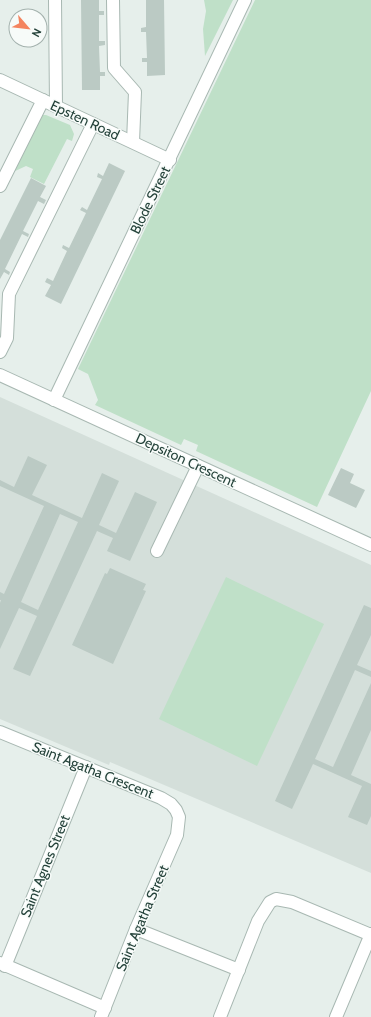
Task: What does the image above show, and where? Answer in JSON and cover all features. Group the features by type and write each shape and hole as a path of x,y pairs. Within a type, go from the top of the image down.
{"street":[{"path":"55,0 56,106"},
{"path":"113,0 114,68 134,92 133,142"},
{"name":"Blode Street","path":"54,400 170,160 245,0"},
{"name":"Epsten Road","path":"0,80 170,160"},
{"path":"0,186 43,100"},
{"path":"0,352 7,338 10,294 93,124"},
{"name":"Depsiton Crescent","path":"0,375 371,545"},
{"path":"157,550 198,466"},
{"name":"Saint Agatha Crescent","path":"0,732 161,798 171,804 179,817"},
{"name":"Saint Agnes Street","path":"3,964 86,767"},
{"name":"Saint Agatha Street","path":"103,1012 136,929 177,835 179,817"},
{"path":"220,1017 258,921 270,902 276,899 292,902 371,934 336,1017"},
{"path":"136,929 239,970"},
{"path":"3,964 103,1012"}],"shaded area":[{"path":"0,397 371,565 371,873 110,762 109,765 0,719"}],"green space":[{"path":"204,0 233,0 205,56 203,29 206,11"},
{"path":"255,0 371,0 371,391 317,507 196,451 198,445 184,439 181,445 95,405 98,400 88,374 78,369"},
{"path":"42,115 46,115 70,125 74,134 72,141 67,139 44,184 30,177 33,169 26,166 13,172"},
{"path":"226,577 324,624 257,766 159,719"}],"building":[{"path":"81,0 99,0 99,11 104,11 104,15 99,15 99,41 105,41 105,45 99,46 100,72 105,72 105,76 100,76 100,90 82,90"},
{"path":"146,0 164,0 165,75 147,76 147,62 142,62 142,58 147,58 146,32 141,32 141,28 146,27"},
{"path":"109,163 125,171 61,304 45,296 51,285 45,282 47,278 53,281 67,251 62,248 63,245 69,248 86,213 80,210 82,207 87,210 102,179 97,177 98,173 103,176"},
{"path":"31,178 46,186 40,197 46,200 44,204 38,201 23,231 29,234 28,237 22,234 5,269 10,272 9,275 4,272 0,279 0,240"},
{"path":"28,456 47,465 32,495 82,518 102,473 119,481 99,525 116,533 135,492 157,502 130,561 107,551 113,538 97,531 30,676 13,669 37,616 19,608 0,649 0,592 4,594 44,506 0,486 0,480 14,487","holes":["60,514 78,522 38,610 21,602"]},
{"path":"341,468 354,474 350,483 365,490 356,508 328,495"},
{"path":"110,568 146,584 143,590 146,591 113,664 72,645 105,573 107,574"},
{"path":"364,605 371,608 371,635 357,665 371,671 371,677 355,670 315,759 333,767 371,683 371,730 351,775 371,784 371,816 367,825 348,817 362,786 313,764 292,809 275,801"}]}
